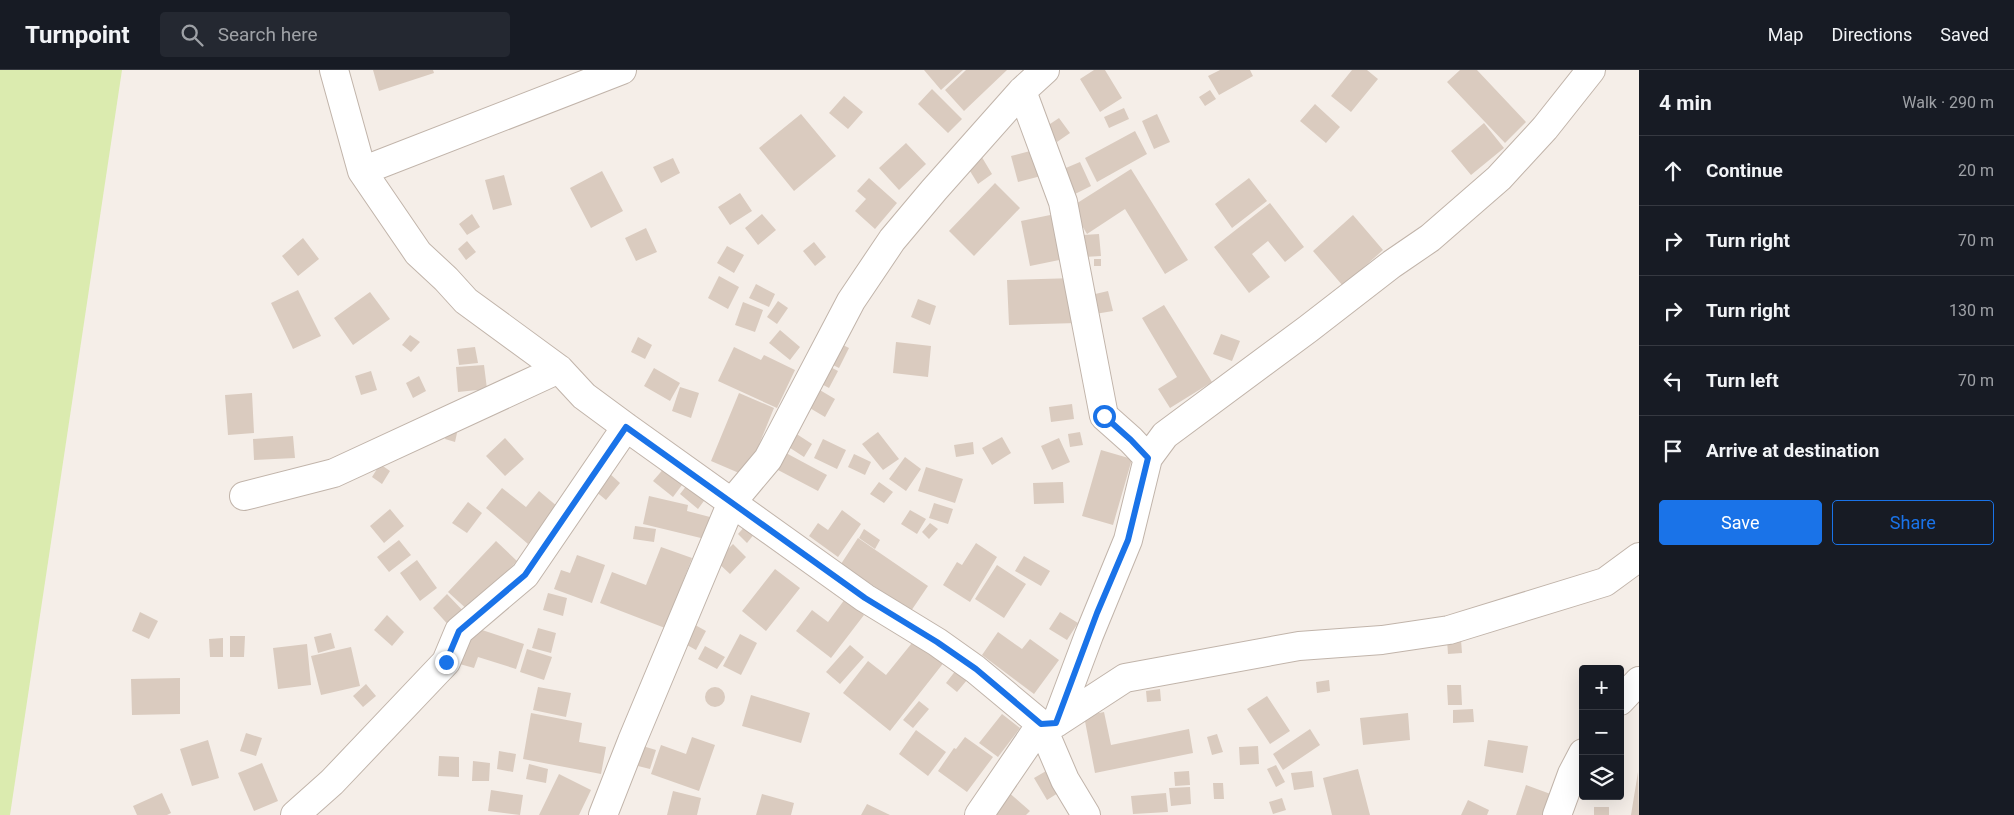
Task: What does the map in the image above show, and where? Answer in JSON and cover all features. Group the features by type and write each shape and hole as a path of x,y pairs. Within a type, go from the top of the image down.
{"street":[{"path":"334,70 362,171 418,253 466,301 559,369 584,396 626,427 865,598 937,642 976,669 1049,724 1065,780 1086,815"},
{"path":"362,171 622,70"},
{"path":"603,815 732,502 768,459 851,301 892,240 1022,91 1045,70"},
{"path":"979,815 1049,724 1128,540 1148,458 1165,434 1308,329 1392,264 1430,238 1499,178 1545,128 1591,70"},
{"path":"1022,91 1062,202 1104,416 1148,458"},
{"path":"244,496 334,473 559,369"},
{"path":"295,815 332,782 446,662 459,631 525,575 626,427"},
{"path":"1049,724 1125,678 1299,646 1382,640 1449,630 1605,582 1639,557"},
{"path":"1624,697 1639,681"},
{"path":"1558,815 1572,774 1582,755"}],"green space":[{"path":"0,70 122,70 10,815 0,815"}],"building":[{"path":"373,70 433,70 434,73 379,91"},
{"path":"924,70 963,70 941,90"},
{"path":"966,70 1007,70 964,111 945,90"},
{"path":"1094,70 1105,70 1122,98 1100,112 1080,79"},
{"path":"1220,70 1250,70 1253,76 1219,95 1208,76"},
{"path":"1352,70 1367,70 1378,79 1351,112 1331,96"},
{"path":"1460,70 1477,70 1526,122 1505,143 1447,82"},
{"path":"932,89 962,119 948,133 918,104"},
{"path":"1210,90 1216,99 1205,106 1199,97"},
{"path":"844,96 863,112 848,129 829,113"},
{"path":"1315,104 1340,127 1326,143 1300,121"},
{"path":"1124,108 1129,119 1109,128 1104,117"},
{"path":"801,114 836,156 794,191 759,148"},
{"path":"1157,114 1170,142 1154,149 1142,121"},
{"path":"1059,118 1070,133 1057,142 1047,126"},
{"path":"1484,123 1504,148 1471,175 1451,151"},
{"path":"1135,131 1147,154 1097,182 1085,158"},
{"path":"906,143 926,164 899,190 879,168"},
{"path":"1034,150 1041,176 1018,182 1011,156"},
{"path":"980,154 992,174 978,184 965,163"},
{"path":"673,158 680,173 661,183 653,167"},
{"path":"1080,162 1091,186 1073,195 1061,170"},
{"path":"1131,169 1188,260 1165,274 1125,209 1087,234 1071,207"},
{"path":"602,171 623,211 591,228 570,188"},
{"path":"504,175 512,205 493,210 485,180"},
{"path":"869,178 897,203 875,229 855,211 866,199 857,191"},
{"path":"1249,178 1267,201 1232,228 1215,204"},
{"path":"995,183 1020,208 974,256 949,231"},
{"path":"740,193 752,211 730,225 718,207"},
{"path":"1270,203 1304,247 1285,262 1268,241 1252,254 1270,277 1249,293 1214,247"},
{"path":"1060,213 1069,258 1030,266 1021,221"},
{"path":"472,214 480,227 467,235 459,224"},
{"path":"762,214 776,230 758,245 745,228"},
{"path":"1353,215 1383,250 1343,286 1313,251"},
{"path":"646,228 657,252 636,261 625,238"},
{"path":"1099,234 1101,256 1084,257 1083,235"},
{"path":"303,238 319,259 298,276 282,256"},
{"path":"467,241 476,252 466,260 458,249"},
{"path":"814,242 826,257 815,266 803,251"},
{"path":"727,246 744,255 734,273 717,263"},
{"path":"1094,259 1101,259 1101,266 1094,266"},
{"path":"719,276 739,287 728,309 708,298"},
{"path":"1075,278 1077,323 1009,325 1007,280"},
{"path":"756,284 775,294 769,307 749,298"},
{"path":"298,290 321,336 293,349 271,303"},
{"path":"1108,291 1113,311 1095,314 1091,295"},
{"path":"370,292 390,319 353,345 334,318"},
{"path":"918,299 936,306 930,325 911,317"},
{"path":"778,301 788,308 777,324 767,317"},
{"path":"743,302 763,310 755,332 735,325"},
{"path":"1164,305 1212,382 1170,408 1158,389 1177,377 1142,318"},
{"path":"780,330 800,347 790,360 769,343"},
{"path":"1221,334 1240,341 1232,361 1213,354"},
{"path":"410,335 420,342 411,352 402,345"},
{"path":"638,337 652,345 645,359 631,352"},
{"path":"833,340 849,348 839,368 823,360"},
{"path":"896,342 931,346 928,377 893,373"},
{"path":"475,347 478,363 459,365 457,349"},
{"path":"734,347 761,360 764,355 795,370 777,408 718,381"},
{"path":"823,363 838,371 829,388 814,380"},
{"path":"484,365 487,389 458,392 456,367"},
{"path":"654,368 680,383 670,401 644,386"},
{"path":"371,371 377,390 361,395 355,376"},
{"path":"419,376 426,391 413,398 406,383"},
{"path":"813,386 835,399 825,417 803,404"},
{"path":"680,387 699,393 691,418 672,411"},
{"path":"252,393 254,433 228,435 225,395"},
{"path":"739,393 774,408 746,476 711,461"},
{"path":"1072,404 1074,419 1051,422 1049,407"},
{"path":"448,430 457,433 455,442 445,439"},
{"path":"792,431 812,444 804,457 784,444"},
{"path":"878,432 899,459 883,470 862,444"},
{"path":"1080,432 1083,445 1070,447 1068,434"},
{"path":"293,436 295,458 254,460 253,439"},
{"path":"1002,437 1011,453 992,465 982,448"},
{"path":"505,438 524,459 505,476 486,456"},
{"path":"1059,438 1070,462 1052,470 1041,446"},
{"path":"823,439 846,450 837,469 814,458"},
{"path":"973,442 974,454 956,457 954,445"},
{"path":"1101,450 1132,459 1113,525 1082,516"},
{"path":"786,453 827,475 818,491 778,470"},
{"path":"854,454 871,462 865,475 848,467"},
{"path":"905,457 921,469 906,491 889,479"},
{"path":"380,464 390,471 382,484 372,477"},
{"path":"666,466 685,481 673,497 653,481"},
{"path":"926,467 963,479 955,503 918,491"},
{"path":"609,473 620,483 606,500 594,490"},
{"path":"691,480 709,494 698,509 680,494"},
{"path":"879,482 893,492 884,503 870,494"},
{"path":"1063,482 1064,503 1034,504 1033,483"},
{"path":"502,488 526,507 539,491 558,507 528,544 486,508"},
{"path":"649,496 688,505 687,511 710,517 705,539 643,524"},
{"path":"468,502 482,513 467,533 452,523"},
{"path":"934,503 953,509 948,524 929,518"},
{"path":"390,509 404,526 384,543 370,526"},
{"path":"842,510 861,524 838,557 809,536 818,523 828,530"},
{"path":"910,510 926,519 917,534 901,524"},
{"path":"930,523 938,529 929,539 922,532"},
{"path":"746,525 755,533 747,543 738,534"},
{"path":"635,526 656,529 654,542 633,539"},
{"path":"864,529 880,540 875,549 859,538"},
{"path":"858,538 928,586 911,611 841,564"},
{"path":"399,540 411,555 389,572 377,557"},
{"path":"496,541 517,561 470,612 448,592"},
{"path":"976,543 997,557 970,602 943,585 957,562 962,565"},
{"path":"733,544 746,557 730,574 716,561"},
{"path":"661,547 692,558 665,628 600,603 612,572 646,585"},
{"path":"577,555 605,565 592,603 554,589 561,570 570,573"},
{"path":"1024,556 1050,571 1041,586 1015,571"},
{"path":"417,560 437,588 420,601 400,573"},
{"path":"997,565 1026,584 1004,618 975,599"},
{"path":"775,569 800,588 766,631 742,611"},
{"path":"548,593 567,598 563,616 543,610"},
{"path":"447,594 467,615 452,629 433,608"},
{"path":"845,599 864,615 831,658 796,631 812,610 828,622"},
{"path":"140,612 158,621 149,639 132,631"},
{"path":"1060,612 1078,623 1067,640 1049,629"},
{"path":"387,615 404,632 392,646 374,630"},
{"path":"688,621 706,631 696,650 678,640"},
{"path":"473,627 524,644 516,669 478,657 474,668 456,663"},
{"path":"538,628 556,633 551,653 532,648"},
{"path":"998,632 1022,649 1030,639 1059,660 1034,694 982,655"},
{"path":"331,633 335,648 318,653 314,637"},
{"path":"740,634 757,643 741,675 723,666"},
{"path":"230,636 245,636 244,657 230,657"},
{"path":"223,638 223,657 210,657 209,639"},
{"path":"916,638 945,661 890,731 843,693 868,661 886,675"},
{"path":"1447,640 1461,640 1462,653 1448,654"},
{"path":"307,644 311,685 278,689 273,648"},
{"path":"850,645 864,657 840,684 826,672"},
{"path":"705,646 725,657 717,669 698,659"},
{"path":"351,647 360,686 321,695 311,656"},
{"path":"527,649 552,657 544,680 520,672"},
{"path":"956,670 967,680 957,692 946,683"},
{"path":"180,678 180,714 132,715 131,679"},
{"path":"1329,680 1330,691 1317,693 1316,682"},
{"path":"366,684 376,696 363,707 353,696"},
{"path":"1447,685 1461,685 1462,705 1448,705"},
{"path":"538,687 571,693 566,717 533,710"},
{"path":"715,687 722,690 725,697 722,704 715,707 708,704 705,697 708,690"},
{"path":"1160,689 1161,701 1147,702 1146,691"},
{"path":"751,695 810,713 801,743 742,726"},
{"path":"1267,696 1290,731 1270,744 1247,709"},
{"path":"919,701 929,709 913,728 903,720"},
{"path":"1473,709 1474,722 1453,723 1453,710"},
{"path":"1104,712 1111,745 1189,729 1193,753 1095,773 1084,716"},
{"path":"531,713 582,723 579,742 606,747 601,774 523,759"},
{"path":"1408,713 1410,740 1363,745 1360,718"},
{"path":"1002,714 1020,728 998,757 979,743"},
{"path":"1310,729 1320,745 1283,770 1273,754"},
{"path":"916,730 946,752 928,776 899,754"},
{"path":"246,733 262,738 256,756 240,751"},
{"path":"1217,734 1223,752 1212,755 1207,737"},
{"path":"692,737 715,745 699,791 651,774 661,745 686,754"},
{"path":"965,737 993,757 967,792 938,771 954,748 956,749"},
{"path":"208,740 219,778 192,786 180,749"},
{"path":"1488,740 1528,746 1523,773 1484,766"},
{"path":"636,744 656,750 650,769 630,764"},
{"path":"1258,746 1259,764 1240,765 1239,747"},
{"path":"499,751 516,754 513,772 497,769"},
{"path":"439,756 459,757 459,777 438,776"},
{"path":"473,761 490,763 489,781 472,781"},
{"path":"262,763 278,801 254,811 238,773"},
{"path":"529,764 548,769 546,783 526,779"},
{"path":"1276,765 1285,782 1276,787 1267,769"},
{"path":"1053,767 1066,788 1047,800 1034,778"},
{"path":"1358,769 1370,815 1332,815 1323,778"},
{"path":"1189,771 1190,785 1175,786 1174,772"},
{"path":"1312,771 1314,787 1294,790 1291,773"},
{"path":"1638,772 1639,815 1631,815"},
{"path":"559,774 591,790 579,815 539,815"},
{"path":"1213,783 1223,783 1224,799 1214,799"},
{"path":"1526,785 1556,796 1549,815 1516,815"},
{"path":"1190,787 1191,804 1171,806 1169,788"},
{"path":"491,790 523,795 520,815 488,811"},
{"path":"1006,790 1030,811 1026,815 985,815"},
{"path":"673,791 701,798 697,815 667,815"},
{"path":"162,793 171,813 167,815 137,815 133,806"},
{"path":"1166,793 1168,812 1133,814 1131,796"},
{"path":"762,794 794,803 791,815 756,815"},
{"path":"1282,798 1286,810 1273,814 1269,802"},
{"path":"1468,800 1489,810 1487,815 1461,815"},
{"path":"867,804 890,815 861,815"},
{"path":"1594,807 1609,807 1609,815 1594,815"}],"route":[{"path":"446,662 459,631 525,575 626,427 865,598 937,642 976,669 1041,724 1056,723 1097,613 1128,540 1148,458 1104,416"}]}
